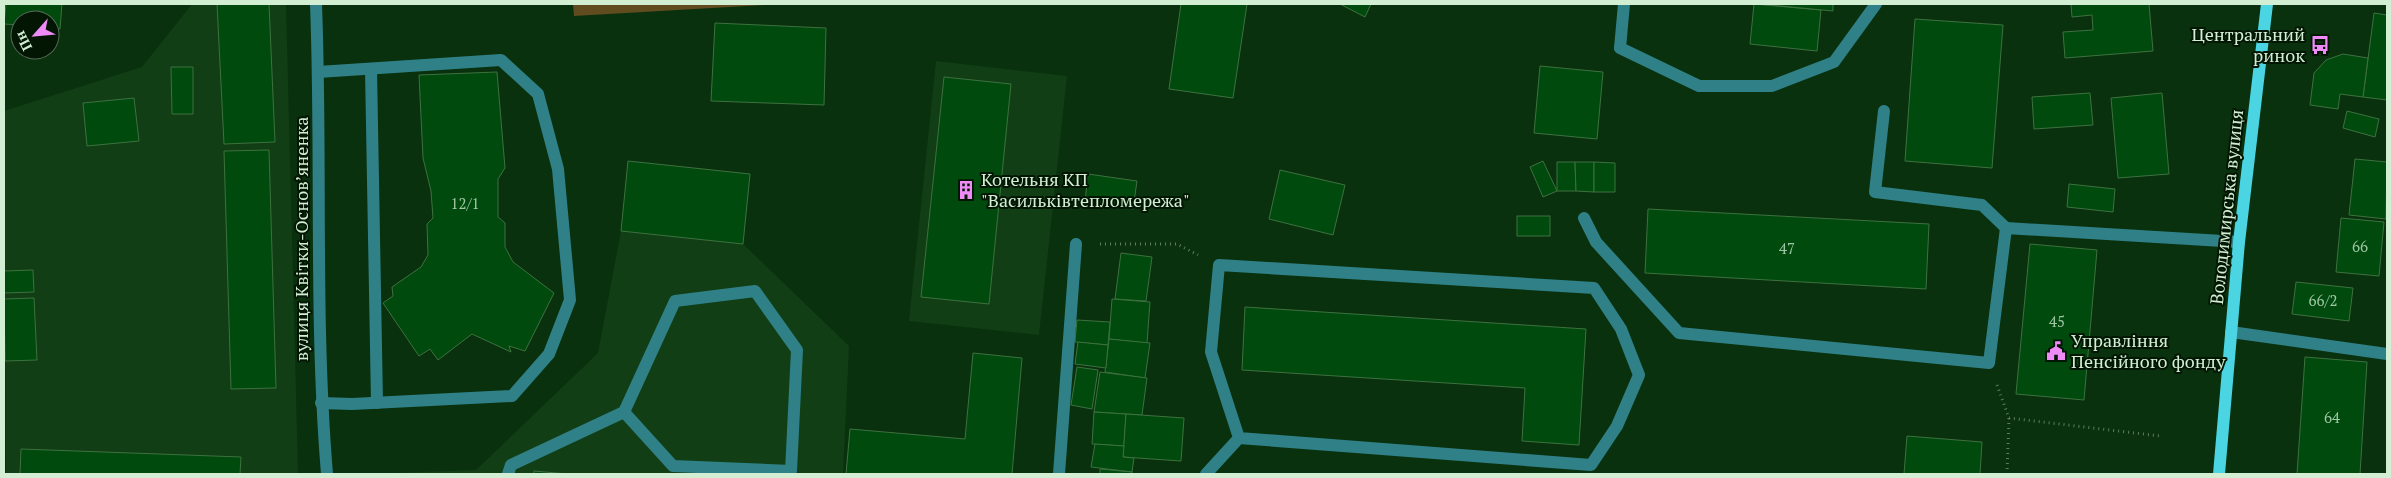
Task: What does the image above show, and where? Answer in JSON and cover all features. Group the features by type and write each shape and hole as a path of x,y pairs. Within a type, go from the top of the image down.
{"main road":[{"name":"Володимирська вулиця","path":"2219,474 2239,242 2267,4"}],"street":[{"name":"вулиця Квітки-Основʼяненка","path":"316,4 321,403 327,474"},
{"path":"1624,4 1620,48 1699,86 1772,86 1834,62 1876,4"},
{"path":"318,72 501,60 538,94 558,169 570,300 549,354 512,396 377,403 321,403"},
{"path":"371,69 377,403"},
{"path":"1884,111 1875,192 1982,206 2006,228 2239,242"},
{"path":"1584,218 1596,242 1679,333 1989,363 2006,228"},
{"path":"1059,474 1076,244"},
{"path":"1219,265 1594,288 1621,329 1639,375 1617,426 1591,465 1239,438 1211,352 1219,265"},
{"path":"508,474 511,464 624,412 676,301 756,291 797,350 791,471 673,466 624,412"},
{"path":"2231,332 2387,354"},
{"path":"1206,474 1239,438"}],"path":[{"path":"1076,244 1177,244 1219,265"},
{"path":"1989,363 2009,418 2006,474"},
{"path":"2009,418 2160,436"}],"shaded area":[{"path":"192,4 286,4 298,474 6,474 4,111 142,67"},
{"path":"573,4 783,4 574,16"},
{"path":"936,61 1067,76 1039,335 909,321"},
{"path":"628,161 750,174 743,244 849,346 843,474 365,474 476,470 598,353 621,231"}],"building":[{"path":"6,4 62,4 60,29 60,10 10,10 10,24 4,24"},
{"path":"217,4 269,4 275,142 224,144"},
{"path":"1181,4 1247,4 1233,98 1169,89"},
{"path":"1340,4 1371,4 1365,17"},
{"path":"1754,4 1821,10 1817,51 1750,44"},
{"path":"1759,4 1833,4 1833,11"},
{"path":"2071,4 2149,4 2153,51 2065,58 2063,32 2093,30 2092,15 2072,17"},
{"path":"2374,13 2387,15 2387,100 2363,97"},
{"path":"1915,19 2003,25 1992,168 1905,161"},
{"path":"715,23 826,28 824,105 711,101"},
{"path":"2343,54 2368,58 2363,97 2340,94 2338,109 2310,105 2314,73 2326,60"},
{"path":"1540,66 1603,72 1597,139 1534,133"},
{"path":"171,67 193,67 193,114 172,114"},
{"path":"497,72 505,168 498,179 498,217 505,223 505,247 513,262 554,293 525,351 509,346 511,352 472,334 438,360 430,349 419,356 383,303 393,296 392,287 421,267 428,255 427,224 433,218 431,191 423,158 419,75"},
{"name":"Котельня КП \"Васильківтепломережа\"","path":"944,77 1011,84 989,304 921,297"},
{"path":"2090,93 2093,125 2034,129 2032,97"},
{"path":"2162,93 2169,174 2118,178 2111,98"},
{"path":"134,98 139,141 87,146 83,103"},
{"path":"2347,111 2379,119 2375,137 2343,128"},
{"path":"269,150 276,388 231,389 224,151"},
{"path":"2355,159 2387,162 2386,219 2349,215"},
{"path":"628,161 750,174 743,244 621,231"},
{"path":"1543,161 1557,191 1543,197 1530,167"},
{"path":"1557,162 1575,162 1576,191 1557,191"},
{"path":"1575,162 1594,162 1594,192 1576,191"},
{"path":"1594,162 1615,163 1615,192 1594,192"},
{"path":"1280,170 1345,185 1333,235 1269,219"},
{"path":"1088,174 1137,181 1133,209 1085,202"},
{"path":"2069,184 2115,189 2113,212 2067,207"},
{"path":"1648,209 1929,224 1926,289 1645,273"},
{"path":"1517,216 1550,216 1550,236 1517,236"},
{"path":"2341,218 2384,222 2379,276 2336,272"},
{"path":"2030,244 2097,250 2084,400 2016,394"},
{"path":"1121,253 1152,257 1146,301 1115,299"},
{"path":"33,270 34,292 4,293 4,271"},
{"path":"2296,282 2353,288 2349,321 2292,314"},
{"path":"34,298 37,360 5,361 4,299"},
{"path":"1112,299 1150,302 1147,343 1109,339"},
{"path":"1245,307 1586,329 1579,445 1522,441 1525,388 1242,370"},
{"path":"1077,320 1110,322 1108,345 1075,342"},
{"path":"1109,339 1150,343 1145,378 1105,372"},
{"path":"1078,342 1108,345 1106,368 1075,364"},
{"path":"973,353 1022,358 1012,474 846,474 850,429 965,439"},
{"path":"2305,357 2367,362 2360,474 2297,474"},
{"path":"1077,367 1098,370 1092,409 1071,405"},
{"path":"1100,372 1147,378 1142,415 1094,412"},
{"path":"1094,412 1126,414 1124,446 1092,444"},
{"path":"1126,414 1184,418 1181,461 1123,457"},
{"path":"1907,436 1982,442 1980,474 1904,474"},
{"path":"1095,444 1124,446 1123,457 1134,458 1132,472 1091,467"},
{"path":"21,449 241,457 240,474 20,474"},
{"path":"1100,469 1132,472 1132,474 1100,474"},
{"path":"534,471 568,474 534,474"}],"place":[{"name":"Центральний ринок","path":"2320,45"},
{"name":"Котельня КП \"Васильківтепломережа\"","path":"966,190"},
{"name":"Управління Пенсійного фонду","path":"2056,351"}]}
